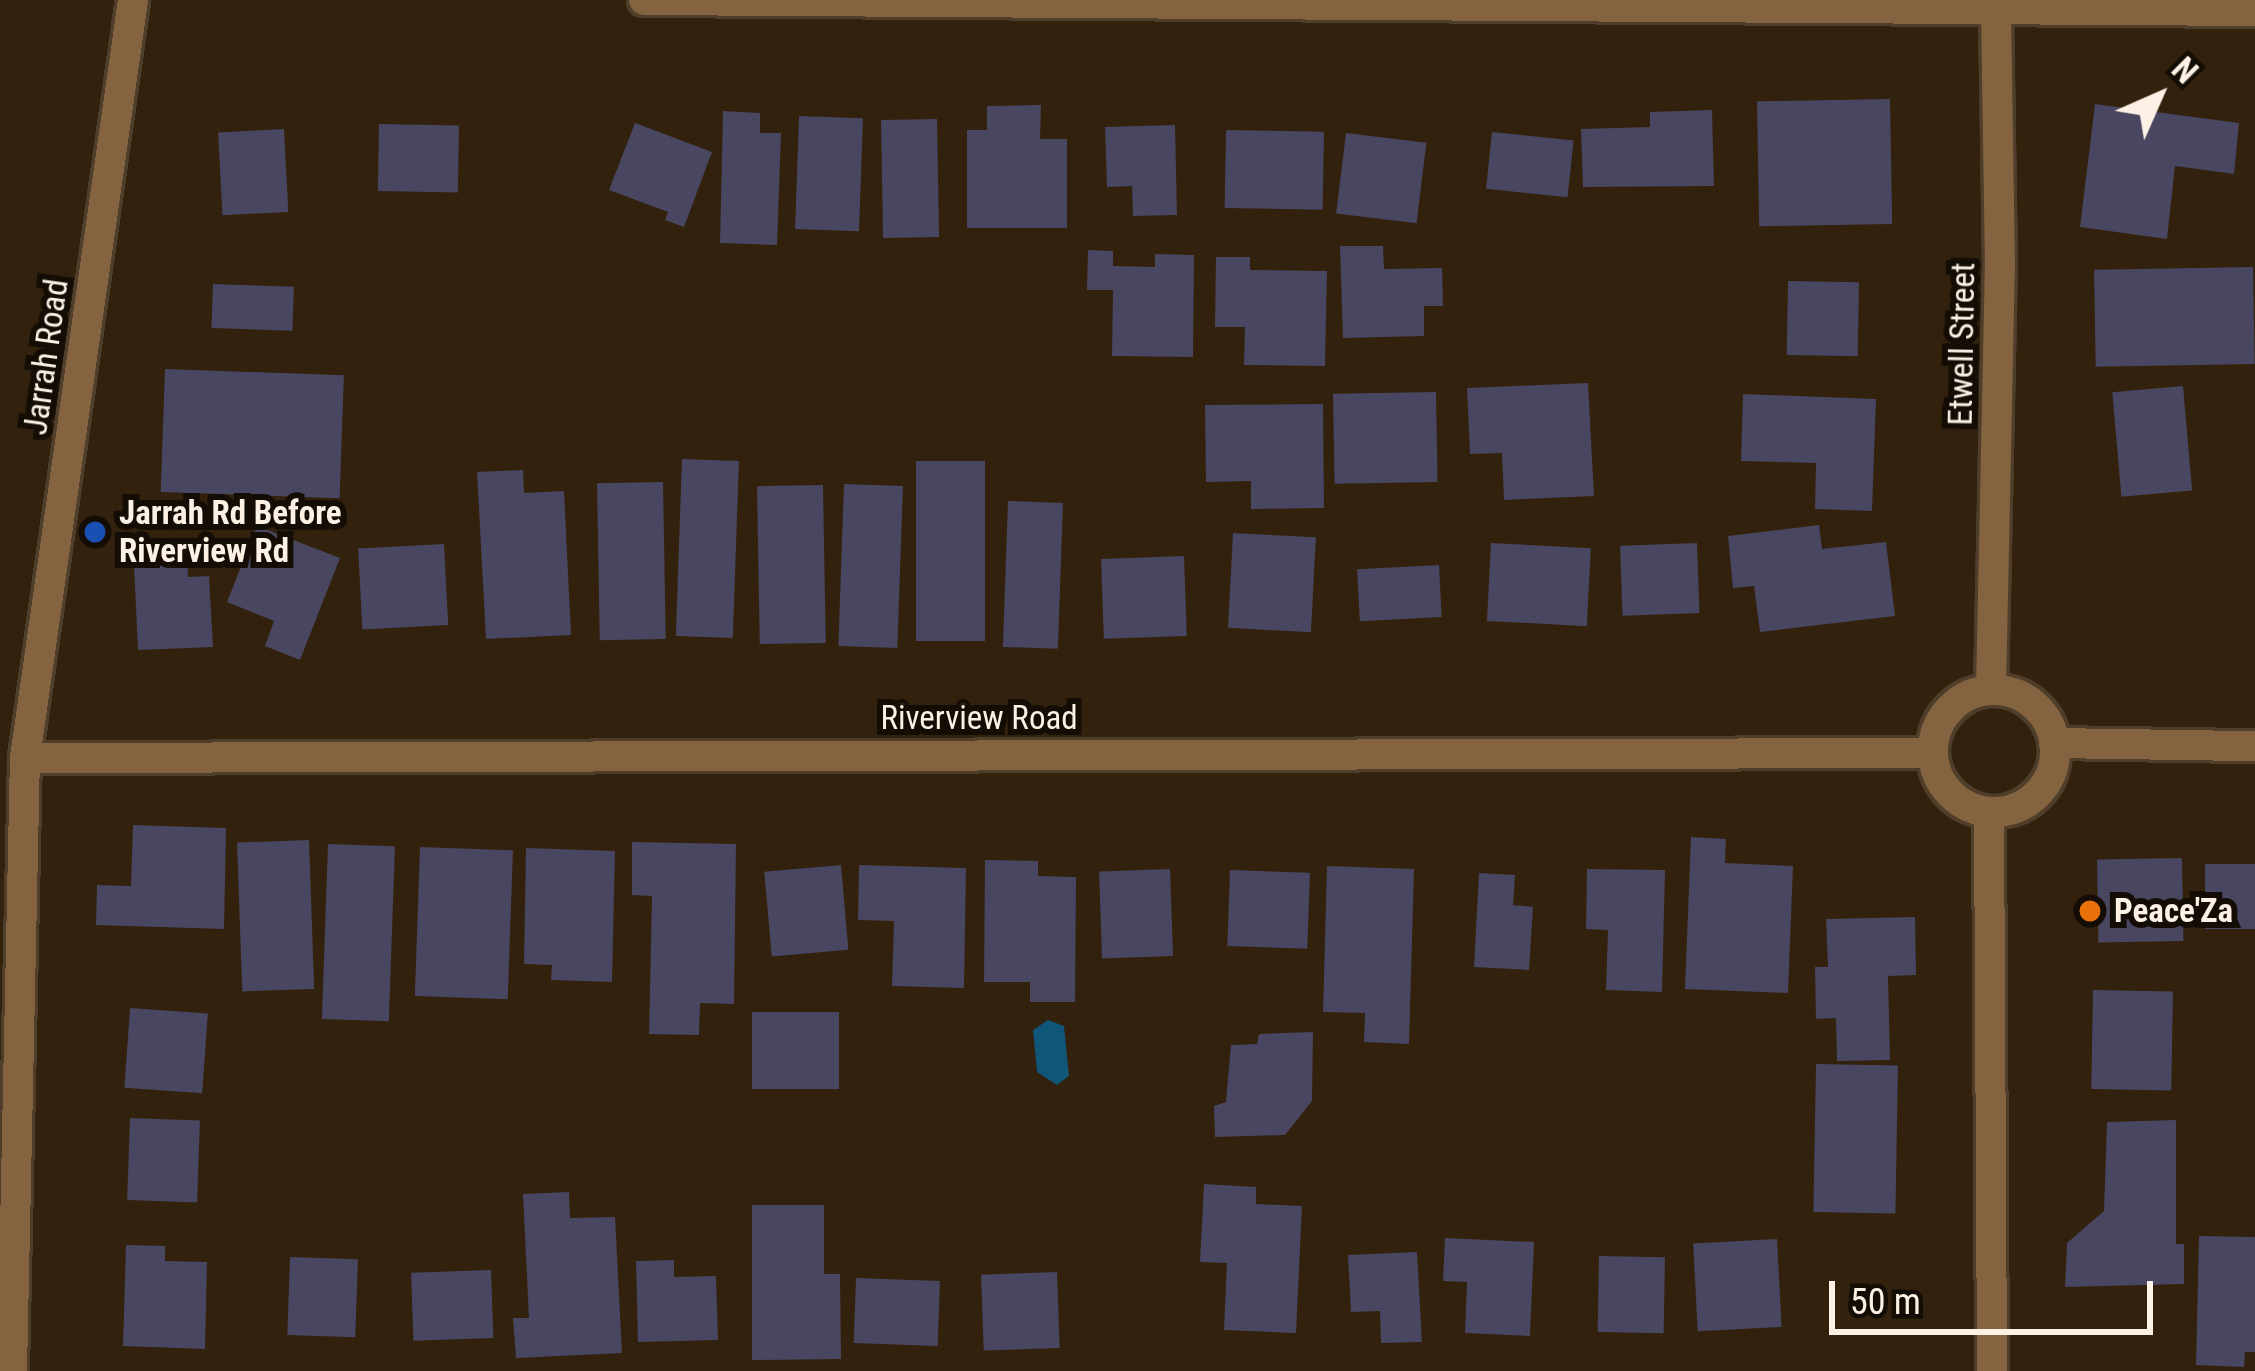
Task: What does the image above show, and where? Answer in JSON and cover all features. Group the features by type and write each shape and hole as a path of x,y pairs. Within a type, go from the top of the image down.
{"street":[{"name":"Jarrah Road","path":"13,1371 25,758 133,0"},
{"path":"644,0 1996,3 2255,11"},
{"name":"Etwell Street","path":"1991,690 2000,266 1996,3"},
{"path":"1991,690 2040,711 2054,743 2038,794 1989,812 1943,786 1932,753 1935,734 1956,703 1991,690"},
{"path":"2054,743 2255,746"},
{"name":"Riverview Road","path":"25,758 1932,753"},
{"path":"1989,812 1992,1371"}],"water":[{"path":"1048,1020 1064,1026 1069,1076 1057,1085 1037,1072 1033,1030"}],"building":[{"path":"1890,99 1892,224 1759,226 1757,101"},
{"path":"2095,104 2239,123 2234,174 2175,166 2167,239 2080,227"},
{"path":"1041,105 1040,139 1067,139 1067,228 967,228 967,130 987,130 987,106"},
{"path":"1712,110 1714,186 1583,187 1581,129 1650,127 1650,112"},
{"path":"723,111 760,113 760,133 781,133 777,245 720,243"},
{"path":"799,116 863,118 859,231 795,229"},
{"path":"937,119 939,237 883,238 881,120"},
{"path":"635,123 712,152 684,227 665,220 668,212 609,190"},
{"path":"379,124 459,125 458,192 378,191"},
{"path":"1175,125 1177,215 1133,216 1132,186 1107,187 1105,127"},
{"path":"284,129 288,212 222,215 218,132"},
{"path":"1226,130 1324,132 1323,210 1225,208"},
{"path":"1492,132 1574,141 1568,197 1486,189"},
{"path":"1346,133 1426,143 1417,223 1336,213"},
{"path":"1340,246 1383,246 1384,269 1442,268 1443,306 1424,306 1424,336 1343,338"},
{"path":"1088,250 1113,251 1113,266 1155,267 1155,254 1194,255 1193,357 1112,356 1113,290 1087,290"},
{"path":"1216,257 1250,257 1250,270 1327,271 1325,366 1244,365 1245,327 1215,327"},
{"path":"2253,267 2255,364 2096,367 2094,270"},
{"path":"1788,281 1859,282 1858,356 1787,355"},
{"path":"213,284 294,287 292,331 211,328"},
{"path":"165,369 344,375 340,498 161,492"},
{"path":"1588,383 1594,496 1504,500 1502,453 1470,454 1467,388"},
{"path":"2183,386 2192,491 2121,497 2112,392"},
{"path":"1436,392 1438,482 1335,484 1333,394"},
{"path":"1743,394 1876,399 1872,511 1815,509 1816,463 1741,461"},
{"path":"1323,404 1324,508 1251,509 1251,481 1206,482 1205,405"},
{"path":"682,459 739,461 733,638 676,636"},
{"path":"916,461 985,461 985,641 916,641"},
{"path":"523,470 524,493 564,491 571,635 486,639 477,472"},
{"path":"663,482 666,639 600,640 597,483"},
{"path":"844,484 903,486 897,648 838,646"},
{"path":"823,485 826,643 760,644 757,486"},
{"path":"1008,501 1063,503 1058,649 1003,647"},
{"path":"1819,525 1822,549 1886,542 1895,616 1760,632 1754,586 1733,588 1728,536"},
{"path":"257,526 340,558 300,660 265,646 274,621 227,602"},
{"path":"1233,533 1316,537 1311,632 1228,628"},
{"path":"186,542 188,577 209,576 213,647 138,650 133,544"},
{"path":"1491,543 1591,548 1587,626 1487,621"},
{"path":"1697,543 1699,613 1622,616 1620,546"},
{"path":"444,544 448,625 362,629 358,549"},
{"path":"1184,556 1187,636 1104,639 1101,559"},
{"path":"1439,565 1442,617 1360,621 1357,569"},
{"path":"133,825 226,828 224,929 96,925 97,885 131,886"},
{"path":"1691,837 1726,839 1725,863 1793,866 1788,993 1685,989"},
{"path":"309,840 314,989 242,991 237,843"},
{"path":"632,842 736,844 734,1004 700,1003 699,1035 649,1034 652,896 632,895"},
{"path":"328,844 395,846 389,1021 322,1019"},
{"path":"420,847 513,850 508,999 415,996"},
{"path":"526,848 615,851 612,982 551,980 552,965 524,964"},
{"path":"2182,858 2183,941 2098,942 2097,859"},
{"path":"985,860 1038,861 1038,876 1076,877 1075,1002 1030,1002 1030,982 984,982"},
{"path":"2205,864 2255,864 2255,929 2205,929"},
{"path":"841,865 848,950 772,956 764,872"},
{"path":"859,865 966,868 964,988 892,986 894,921 858,920"},
{"path":"1327,866 1414,869 1409,1044 1364,1042 1365,1013 1323,1012"},
{"path":"1170,869 1173,956 1102,958 1099,871"},
{"path":"1587,869 1665,870 1662,992 1606,990 1608,930 1586,929"},
{"path":"1230,870 1310,873 1307,949 1227,946"},
{"path":"1479,873 1515,875 1513,905 1533,907 1529,970 1474,967"},
{"path":"1915,917 1916,975 1888,976 1890,1060 1837,1061 1836,1018 1816,1019 1815,967 1828,967 1826,919"},
{"path":"2093,990 2173,991 2171,1090 2091,1089"},
{"path":"130,1008 208,1013 202,1093 124,1088"},
{"path":"752,1012 839,1012 839,1089 752,1089"},
{"path":"1313,1032 1312,1101 1285,1135 1215,1137 1214,1106 1226,1102 1231,1045 1257,1044 1259,1034"},
{"path":"1816,1064 1898,1065 1895,1213 1813,1212"},
{"path":"130,1118 200,1120 197,1202 127,1200"},
{"path":"2176,1120 2176,1244 2184,1244 2184,1284 2065,1287 2067,1243 2104,1211 2107,1122"},
{"path":"1204,1184 1256,1187 1256,1204 1302,1206 1296,1333 1224,1330 1227,1263 1200,1262"},
{"path":"569,1192 570,1218 615,1217 622,1353 516,1358 513,1318 529,1318 523,1194"},
{"path":"752,1205 824,1205 824,1274 840,1274 841,1359 752,1360"},
{"path":"2199,1236 2255,1237 2255,1352 2245,1352 2244,1367 2196,1365"},
{"path":"1445,1238 1534,1242 1530,1336 1465,1333 1467,1282 1443,1281"},
{"path":"1777,1239 1782,1327 1698,1331 1693,1243"},
{"path":"126,1245 165,1246 165,1261 207,1262 205,1349 123,1346"},
{"path":"1417,1252 1422,1342 1381,1343 1380,1311 1351,1312 1348,1255"},
{"path":"1599,1256 1665,1257 1664,1333 1598,1332"},
{"path":"290,1257 358,1259 355,1337 287,1335"},
{"path":"674,1260 674,1277 716,1276 718,1340 638,1342 636,1261"},
{"path":"491,1270 493,1338 413,1341 411,1273"},
{"path":"1057,1272 1060,1348 984,1351 981,1275"},
{"path":"856,1278 940,1281 938,1346 854,1343"}],"place":[{"name":"Jarrah Rd Before Riverview Rd","path":"95,532"},
{"name":"Peace'Za","path":"2090,911"}]}
